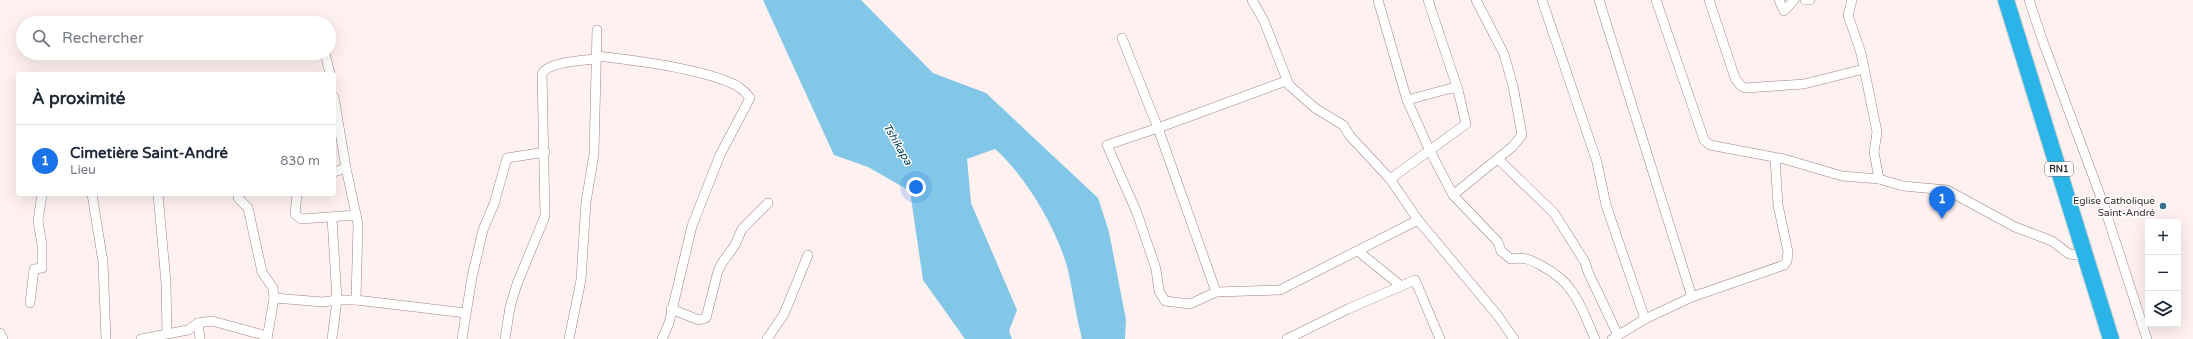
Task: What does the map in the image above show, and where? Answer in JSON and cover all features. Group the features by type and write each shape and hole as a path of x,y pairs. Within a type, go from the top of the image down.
{"highway":[{"name":"RN1","path":"2006,0 2111,339"}],"street":[{"path":"1252,0 1264,21 1286,81 1298,95 1315,108 1343,124 1350,136 1390,179 1418,220 1498,316 1514,339"},
{"path":"1378,0 1407,100 1429,149 1453,195 1498,242 1501,251 1511,259 1525,257 1557,274 1566,282 1576,295 1595,339"},
{"path":"1390,179 1429,149 1466,124 1458,90 1428,0"},
{"path":"1453,195 1520,140 1522,130 1504,54 1476,0"},
{"path":"1542,0 1597,162 1606,204 1645,319"},
{"path":"1599,0 1692,297"},
{"path":"1656,0 1704,140 1710,145 1775,158 1842,176 1879,179 1903,186 1947,190 2015,227 2052,241 2069,254 2086,256"},
{"path":"1709,0 1735,78 1741,86 1745,88 1804,84 1864,69"},
{"path":"1778,0 1784,12 1794,0"},
{"path":"1805,0 1810,0"},
{"path":"1852,0 1848,15 1861,53 1877,132 1874,152 1879,179"},
{"path":"2029,0 2042,40 2103,202 2147,339"},
{"path":"569,339 581,280 586,202 595,148 597,30"},
{"path":"1122,38 1158,128 1216,292"},
{"path":"506,339 510,307 517,284 545,216 543,71 548,67 573,61 596,58 635,61 698,73 730,83 740,88 750,98 720,155 692,226 662,339"},
{"path":"327,60 330,72"},
{"path":"1286,81 1158,128 1109,143 1107,148 1135,208 1156,269 1159,291 1165,301 1190,304 1216,292 1280,290 1418,220"},
{"path":"1407,100 1452,88 1458,90"},
{"path":"336,110 356,215 358,239 356,300"},
{"path":"462,339 483,230 494,204 507,158 545,152"},
{"path":"1498,159 1554,213 1585,262 1615,337 1645,319 1692,297 1784,265 1787,261 1788,252 1778,205 1775,158"},
{"path":"336,171 346,168"},
{"path":"30,303 34,269 42,268 42,245 38,221 42,196"},
{"path":"92,196 103,262 106,339"},
{"path":"158,196 166,282 167,333"},
{"path":"141,339 188,330 198,323 212,321 267,337 274,298 273,288 262,272 248,208 238,198 238,196"},
{"path":"297,196 295,214 298,217 305,219 356,215"},
{"path":"671,309 699,320 706,318 718,271 722,263 735,245 742,229 768,202"},
{"path":"332,218 337,300 332,339"},
{"path":"1358,251 1401,286"},
{"path":"767,339 784,314 808,255"},
{"path":"1287,339 1414,280 1440,339"},
{"path":"274,298 323,302 356,300 466,313"},
{"path":"198,323 200,339"},
{"path":"0,332 3,339"}],"water":[{"name":"Tshikapa","path":"763,0 861,0 933,73 986,93 1098,198 1109,232 1126,320 1125,339 1082,339 1068,270 1057,238 1029,189 1007,160 995,149 967,159 971,203 1017,310 1009,331 1012,339 965,339 923,280 910,191 868,167 834,155"}],"place":[{"name":"Eglise Catholique Saint-André","path":"2163,206"},
{"name":"Cimetière Saint-André","path":"1942,219"}]}
